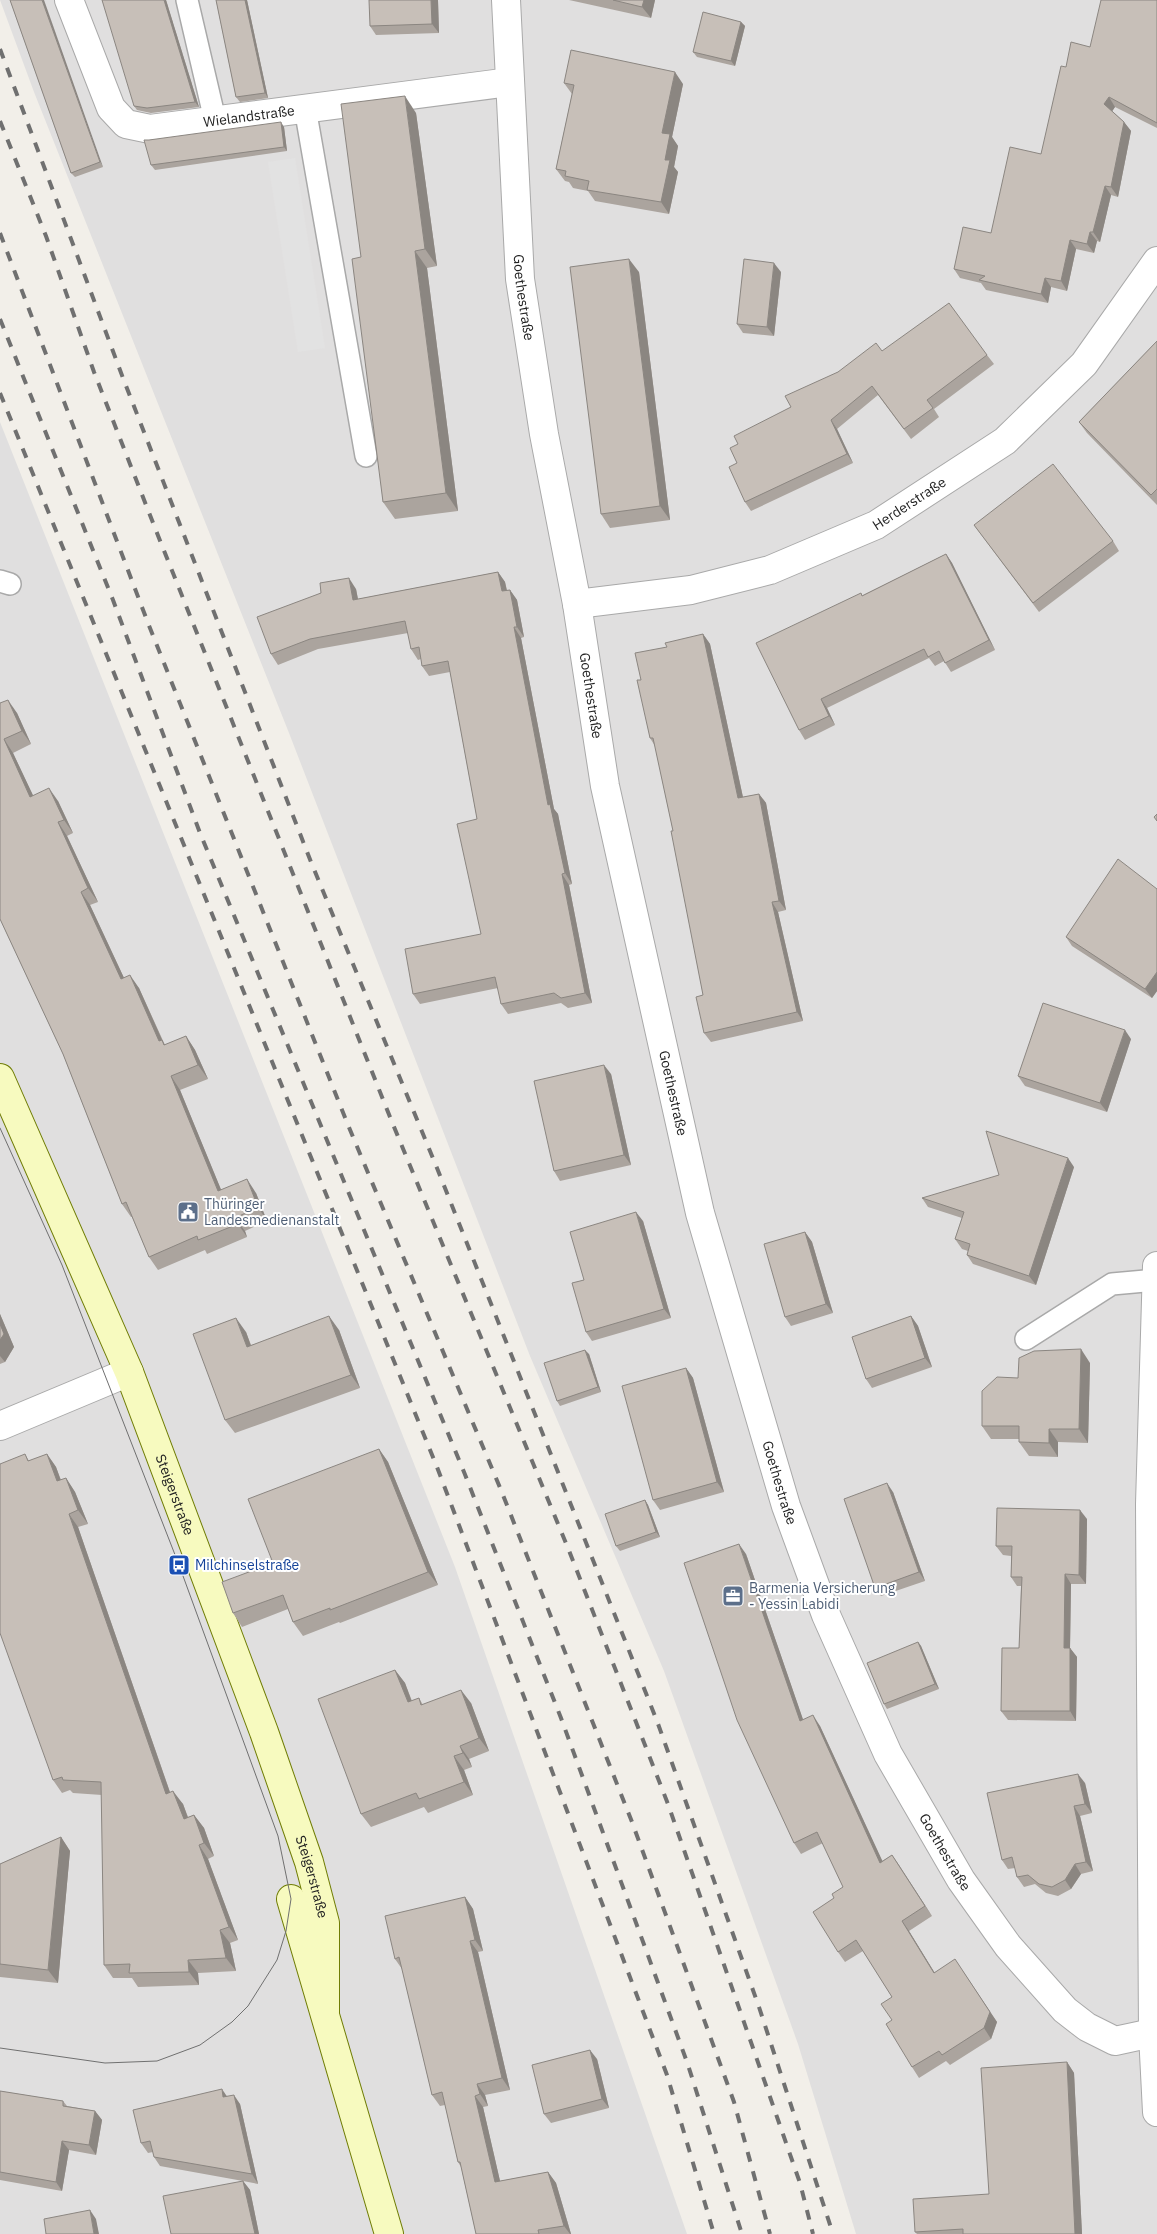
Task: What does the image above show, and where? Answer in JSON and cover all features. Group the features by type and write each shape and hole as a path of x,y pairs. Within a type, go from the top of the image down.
{"main road":[{"name":"Steigerstraße","path":"0,1078 129,1372 264,1732 308,1862 325,1923 325,2012"},
{"name":"Steigerstraße","path":"291,1898 389,2234"}],"street":[{"name":"Wielandstraße","path":"69,0 111,108 126,124 150,129 510,82"},
{"name":"Goethestraße","path":"506,0 520,279 544,434 576,604 605,786 700,1213 786,1506 826,1616 888,1754 961,1880 1008,1946 1065,2010 1087,2027 1115,2041 1155,2033"},
{"name":"Herderstraße","path":"576,604 691,590 770,570 876,525 1005,441 1084,364 1157,261"},
{"path":"1157,1273 1150,1504 1157,2112"},
{"path":"0,1426 129,1372"}],"lane":[{"path":"187,0 215,120"},
{"path":"305,108 366,456"},
{"path":"1026,1339 1112,1284 1157,1273"}],"shaded area":[{"path":"0,0 1157,0 1157,2234 856,2234 798,2044 664,1671 530,1356 289,733 34,92"},
{"path":"295,158 325,348 298,352 268,162"},
{"path":"0,422 455,1567 687,2234 0,2234"}],"building":[{"path":"10,0 42,0 100,162 71,173"},
{"path":"102,0 164,0 195,102 147,108 134,106"},
{"path":"216,0 245,0 265,93 236,97"},
{"path":"369,0 431,0 432,24 370,26"},
{"path":"613,0 644,0 642,7"},
{"path":"1101,0 1157,0 1157,123 1109,97 1104,104 1124,122 1111,187 1105,186 1093,232 1090,232 1087,244 1070,240 1061,281 1045,278 1041,294 979,280 985,276 954,269 963,227 991,233 1010,147 1041,154 1061,66 1066,67 1071,42 1090,47"},
{"path":"703,12 741,22 731,61 693,52"},
{"path":"571,50 675,72 662,133 670,134 665,160 670,160 661,202 587,190 589,181 565,176 566,171 556,169 574,85 564,83"},
{"path":"405,96 425,249 415,251 446,493 383,502 352,259 361,257 341,104"},
{"path":"281,122 284,147 151,165 144,140 149,140"},
{"path":"629,259 660,506 601,514 570,267"},
{"path":"744,259 774,263 767,327 737,324"},
{"path":"949,303 987,355 927,400 933,408 904,429 872,386 831,420 847,454 745,502 729,467 737,463 730,448 738,444 734,436 791,407 785,396 838,372 876,343 882,351"},
{"path":"1157,341 1157,489 1151,495 1079,422"},
{"path":"1053,464 1113,541 1033,603 974,525"},
{"path":"946,554 989,640 945,663 939,651 928,657 924,649 821,699 829,716 799,730 756,643 861,593 862,596"},
{"path":"498,572 502,591 510,590 517,627 514,627 548,805 550,804 565,873 562,874 585,993 561,998 554,993 501,1004 495,977 413,994 405,949 481,934 457,824 477,819 448,661 422,666 419,647 411,649 405,621 310,639 271,654 257,617 321,593 320,583 349,578 353,600"},
{"path":"703,634 738,798 759,794 779,901 772,902 797,1012 704,1033 696,997 703,995 671,831 673,831 653,738 650,738 637,680 641,680 635,653 667,647 665,643"},
{"path":"8,700 22,731 4,739 30,797 49,788 64,820 58,822 88,888 81,892 121,979 130,975 159,1041 162,1040 164,1045 186,1036 198,1065 171,1076 218,1191 247,1179 258,1207 235,1218 238,1224 198,1240 197,1236 149,1257 126,1202 122,1204 63,1054 0,919 0,703"},
{"path":"1118,859 1157,889 1157,972 1145,989 1066,937"},
{"path":"1043,1003 1125,1030 1100,1103 1018,1076"},
{"path":"604,1065 624,1155 554,1171 534,1081"},
{"path":"986,1131 1068,1158 1029,1276 967,1255 970,1244 955,1239 964,1212 922,1198 999,1175"},
{"path":"636,1212 664,1309 586,1332 572,1283 584,1280 570,1232"},
{"path":"805,1232 826,1304 785,1317 764,1244"},
{"path":"329,1316 351,1375 225,1420 193,1334 236,1318 247,1347"},
{"path":"911,1316 925,1358 866,1379 852,1337"},
{"path":"0,1324 4,1334 0,1340"},
{"path":"1081,1349 1079,1429 1049,1429 1049,1443 1019,1442 1019,1426 982,1426 982,1391 997,1377 1018,1378 1019,1358 1034,1351"},
{"path":"585,1350 598,1387 557,1401 544,1363"},
{"path":"686,1368 717,1482 653,1500 622,1386"},
{"path":"379,1449 428,1572 330,1610 330,1608 293,1622 283,1595 233,1613 222,1582 273,1563 248,1499"},
{"path":"25,1454 28,1461 47,1454 57,1481 66,1478 78,1510 69,1514 166,1794 173,1791 184,1819 194,1815 204,1843 199,1845 229,1927 220,1930 226,1958 188,1960 189,1972 129,1973 130,1964 104,1965 101,1782 63,1780 62,1777 53,1780 0,1633 0,1464"},
{"path":"887,1483 919,1572 875,1588 844,1499"},
{"path":"645,1500 656,1532 616,1546 605,1514"},
{"path":"997,1508 1080,1510 1079,1575 1065,1574 1064,1648 1070,1648 1070,1711 1001,1711 1002,1648 1019,1648 1022,1577 1011,1577 1012,1546 996,1546"},
{"path":"739,1544 800,1721 813,1715 880,1863 892,1855 925,1906 902,1921 934,1973 955,1959 990,2012 984,2028 942,2055 939,2051 912,2067 886,2024 892,2020 881,2004 892,1997 856,1940 838,1952 813,1912 834,1898 832,1894 843,1887 817,1832 794,1843 737,1720 684,1563"},
{"path":"918,1642 935,1684 884,1704 867,1663"},
{"path":"395,1670 408,1702 419,1698 421,1705 461,1690 479,1738 460,1746 463,1753 454,1756 464,1782 419,1799 416,1793 361,1814 318,1699"},
{"path":"1078,1774 1085,1804 1074,1806 1086,1862 1075,1864 1065,1880 1052,1887 1039,1884 1028,1875 1017,1877 1012,1857 1002,1860 987,1793"},
{"path":"61,1837 48,1970 0,1964 0,1864"},
{"path":"465,1897 475,1940 470,1941 502,2078 477,2084 480,2094 475,2096 495,2182 548,2172 564,2226 538,2230 539,2234 476,2234 442,2092 432,2095 399,1957 395,1959 385,1916"},
{"path":"590,2050 602,2099 544,2114 532,2065"},
{"path":"1067,2062 1075,2234 963,2234 963,2229 915,2232 913,2199 989,2194 981,2068"},
{"path":"222,2089 223,2097 234,2095 252,2174 154,2157 150,2141 141,2143 133,2110"},
{"path":"0,2091 63,2101 63,2106 95,2111 89,2145 62,2141 56,2182 0,2172"},
{"path":"243,2181 255,2234 171,2234 163,2196"},
{"path":"90,2210 94,2234 46,2234 44,2219"}],"tram line":[{"path":"0,1128 62,1265 179,1565 278,1836 291,1899 286,1931 277,1960 248,2006 232,2022 200,2045 157,2061 105,2063 0,2048"}],"railway":[{"path":"0,49 123,378 311,862 437,1168 657,1721 759,2007 833,2234"},
{"path":"0,121 46,236 94,372 157,533 392,1122 568,1548 668,1804 800,2183 813,2234"},
{"path":"0,233 148,623 348,1125 501,1490 632,1822 734,2102 770,2234"},
{"path":"0,319 113,600 200,833 464,1472 561,1718 687,2062 742,2234"},
{"path":"0,393 437,1467 667,2075 714,2234"}],"place":[{"name":"Thüringer Landesmedienanstalt","path":"188,1212"},
{"name":"Milchinselstraße","path":"179,1565"},
{"name":"Barmenia Versicherung - Yessin Labidi","path":"733,1596"}]}
